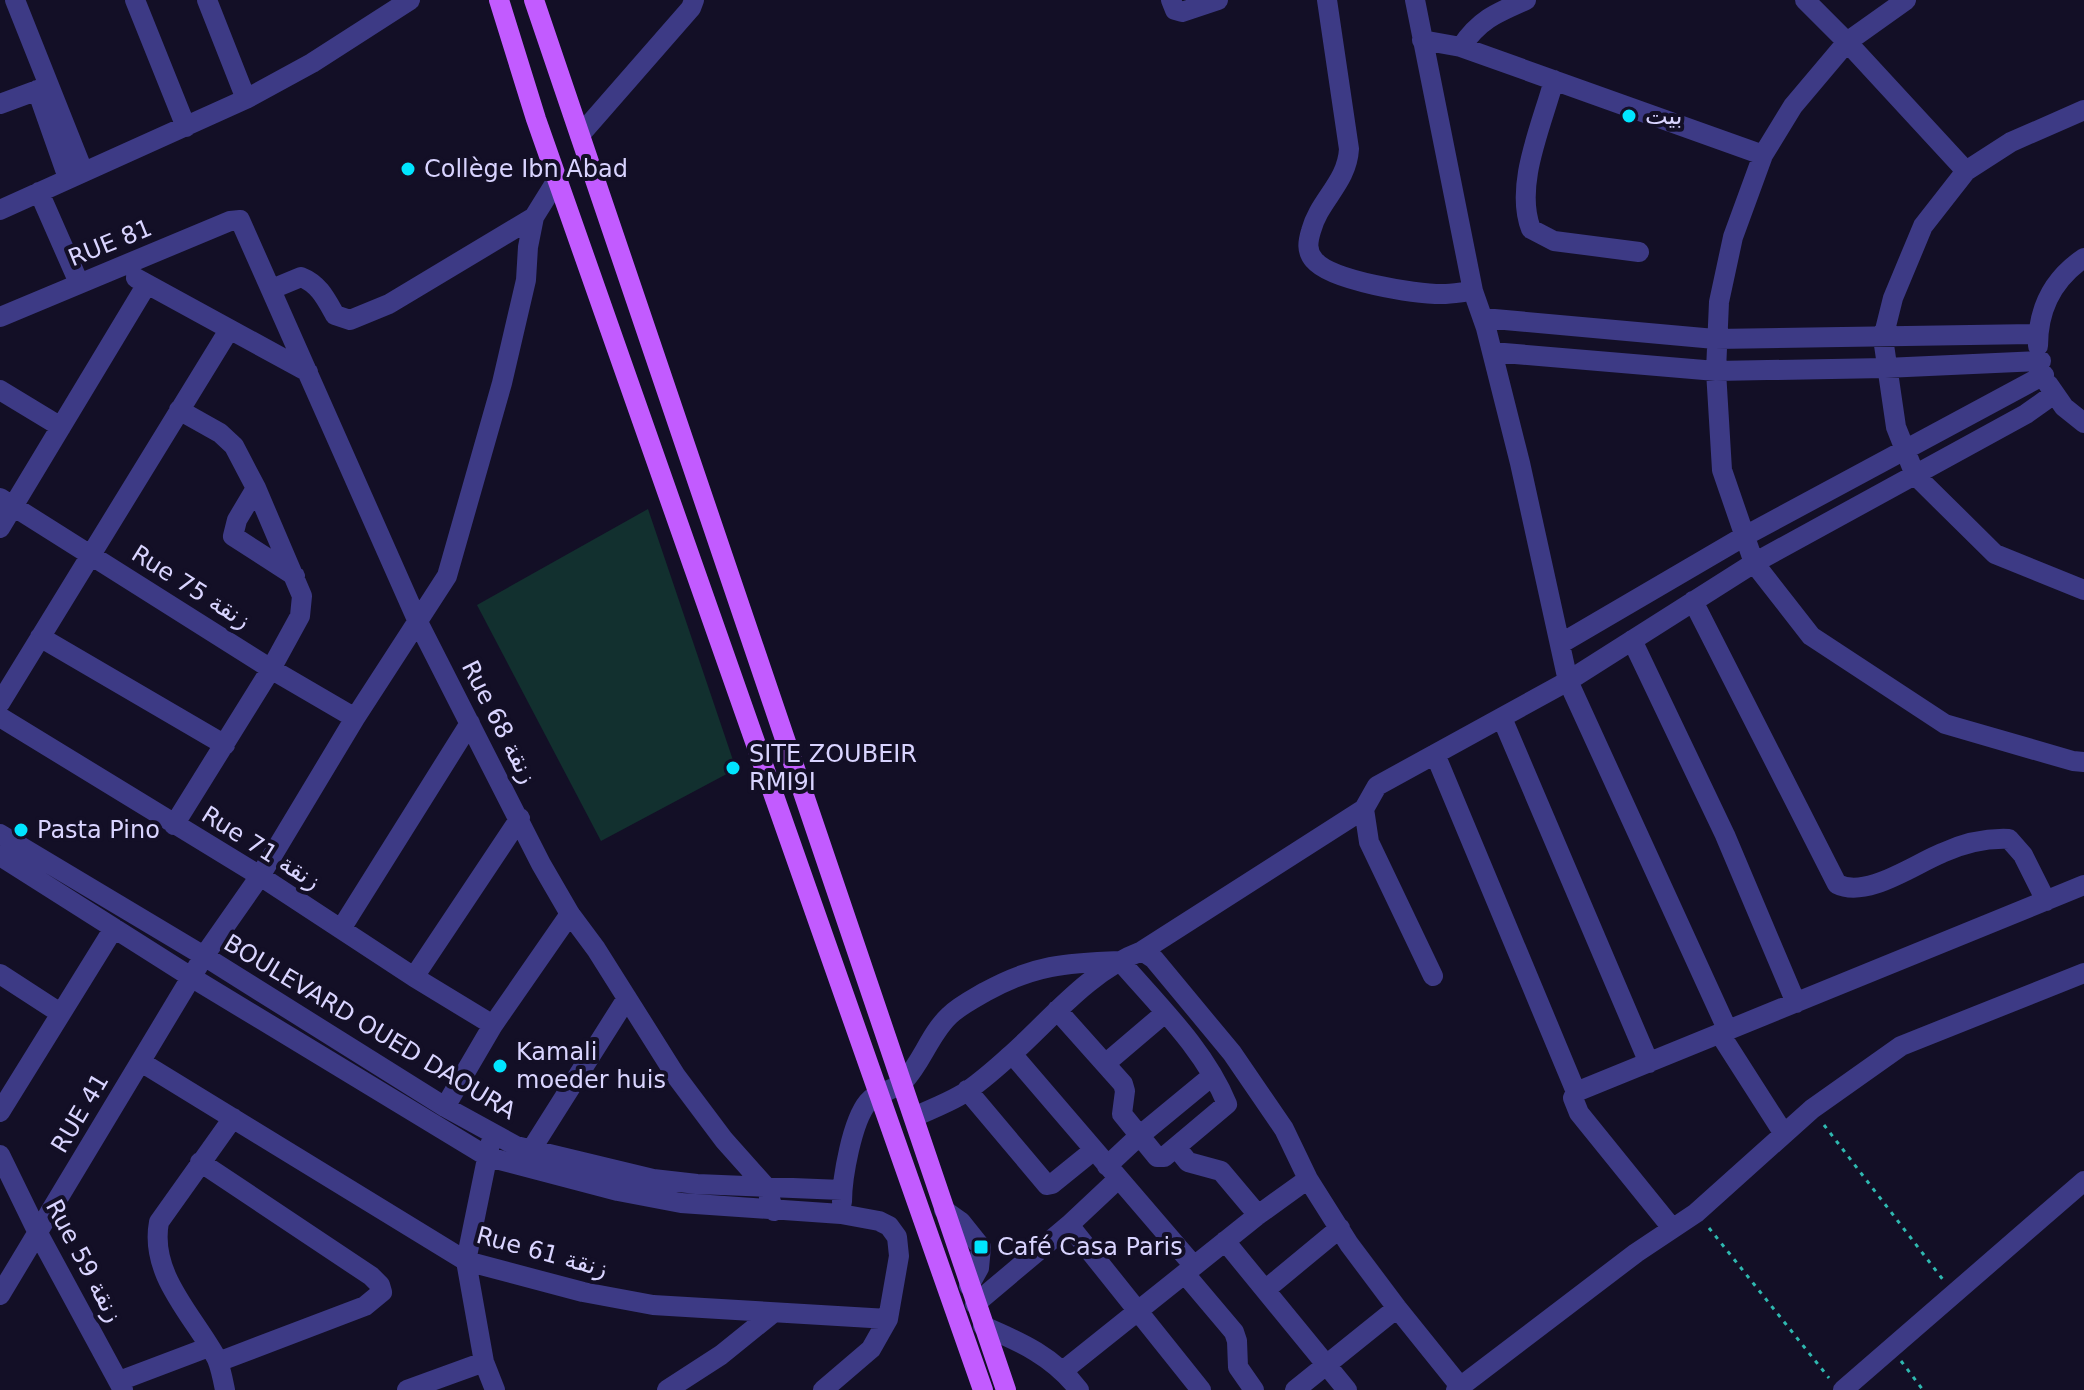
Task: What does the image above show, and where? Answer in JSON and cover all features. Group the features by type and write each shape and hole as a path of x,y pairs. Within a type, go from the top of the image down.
{"main road":[{"path":"499,0 557,180 982,1390"},
{"path":"534,0 1006,1390"}],"street":[{"path":"15,0 43,88 76,175"},
{"path":"135,0 186,127"},
{"path":"207,0 246,99"},
{"path":"0,210 246,99 312,63 410,0"},
{"path":"580,135 691,8 694,0"},
{"path":"1171,0 1175,10 1182,12 1218,0"},
{"path":"1327,0 1349,149 1348,165 1340,183 1312,226 1308,249 1314,261 1327,269 1376,286 1425,293 1473,291"},
{"path":"1415,0 1473,291 1492,352 1568,681 1724,1032 1784,1134"},
{"path":"1461,47 1472,30 1491,15 1526,0"},
{"path":"1805,0 1966,171"},
{"path":"1901,1 1847,42 1793,106 1763,155 1733,237 1719,302 1715,339 1722,470 1754,563 1811,636 1945,724 2084,762"},
{"path":"1422,40 1461,47 1763,155"},
{"path":"1554,80 1525,187 1525,212 1531,229 1554,241 1639,252"},
{"path":"0,104 43,88"},
{"path":"2084,110 2011,142 1966,171 1923,226 1893,298 1883,338 1896,427 1915,475 1995,554 2084,590"},
{"path":"272,289 301,277 311,281 321,291 335,315 350,320 389,304 534,217 557,180"},
{"path":"39,192 79,283"},
{"name":"RUE 41","path":"0,1295 39,1235 204,956 260,876 355,718 447,576 502,383 526,280 534,217"},
{"name":"RUE 81","path":"0,317 230,221 240,220"},
{"name":"Rue 68 زنقة","path":"240,220 418,622 570,914 596,949 676,1076 724,1140 766,1187 774,1211"},
{"path":"2084,258 2053,288 2045,303 2038,334 2042,368 2054,394 2084,423"},
{"path":"117,269 308,372"},
{"path":"0,528 7,502 61,427 147,284"},
{"path":"1483,318 1715,339 2038,334"},
{"path":"0,703 229,330"},
{"path":"1492,352 1716,371 2042,368"},
{"path":"1560,644 2042,368"},
{"path":"0,390 61,427"},
{"path":"914,1117 967,1090 1012,1054 1096,977 1142,951 1364,809 1377,786 1568,681 1754,563 2026,414 2054,394"},
{"path":"174,825 271,669 300,616 302,596 256,488 234,446 220,433 179,410"},
{"path":"256,488 237,520 233,536 295,576"},
{"name":"Rue 75 زنقة","path":"7,502 271,669 355,718"},
{"path":"1693,601 1837,884 1846,889 1867,887 1944,852 1995,838 2009,839 2023,855 2046,901"},
{"path":"40,637 225,745"},
{"path":"1632,640 1725,835 1796,1003"},
{"name":"Rue 71 زنقة","path":"0,717 260,876 493,1025"},
{"path":"1502,718 1649,1063"},
{"path":"341,929 470,723"},
{"path":"1435,754 1576,1092"},
{"path":"1364,809 1369,842 1433,976"},
{"path":"414,977 520,818"},
{"name":"BOULEVARD OUED DAOURA","path":"0,834 491,1134 531,1150 653,1179 842,1190"},
{"name":"BOULEVARD OUED DAOURA","path":"0,856 191,977 488,1157 618,1191 681,1203 841,1214 879,1221 889,1226 897,1237 899,1256 888,1319"},
{"path":"1672,1228 1579,1113 1573,1098 1576,1092 2084,885"},
{"path":"445,1107 493,1025 570,914"},
{"path":"0,1112 114,928"},
{"path":"1142,951 1154,959 1216,1033 1284,1129 1308,1179 1340,1228 1460,1389 1696,1213 1812,1109 1901,1046 2084,973"},
{"path":"841,1214 842,1190 859,1117 868,1102 879,1093 902,1083 950,1015 1013,977 1041,967 1120,961"},
{"path":"1057,1010 1123,1084 1122,1114 1138,1137 1160,1159 1176,1147 1227,1104 1193,1049 1120,961"},
{"path":"0,974 60,1013"},
{"path":"531,1150 627,998"},
{"path":"1105,1064 1165,1013"},
{"path":"1193,1049 1216,1033"},
{"path":"1012,1054 1190,1270 1234,1332 1238,1367 1254,1390"},
{"name":"Rue 61 زنقة","path":"141,1062 466,1261 542,1283 639,1303 888,1319"},
{"path":"972,1295 1069,1225 1106,1165 1212,1076"},
{"path":"967,1090 1047,1185 1106,1165"},
{"path":"225,1390 214,1354 166,1276 157,1252 156,1238 159,1222 233,1118"},
{"path":"491,1134 466,1261 484,1362 495,1390"},
{"path":"1176,1147 1188,1162 1221,1171 1258,1215"},
{"name":"Rue 59 زنقة","path":"0,1155 39,1235 121,1386"},
{"path":"121,1386 365,1306 382,1292 371,1276 200,1162"},
{"path":"1064,1370 1258,1215 1308,1179"},
{"path":"1836,1384 1891,1348 2084,1181"},
{"path":"1069,1225 1201,1390"},
{"path":"1265,1290 1340,1228"},
{"path":"1225,1241 1347,1390"},
{"path":"1295,1390 1397,1308"},
{"path":"671,1389 721,1355 773,1313"},
{"path":"823,1390 871,1349 888,1319"},
{"path":"983,1326 1021,1342 1064,1370 1079,1390"},
{"path":"407,1390 484,1362"}],"path":[{"path":"1812,1109 1954,1294"},
{"path":"1696,1213 1836,1384"},
{"path":"1891,1348 1923,1390"}],"green space":[{"path":"648,509 736,769 601,841 477,605"}],"place":[{"name":"بيت","path":"1629,116"},
{"name":"Collège Ibn Abad","path":"408,169"},
{"name":"SITE ZOUBEIR RMI9I","path":"733,768"},
{"name":"Pasta Pino","path":"21,830"},
{"name":"Kamali moeder huis","path":"500,1066"},
{"name":"Café Casa Paris","path":"981,1247"}]}
